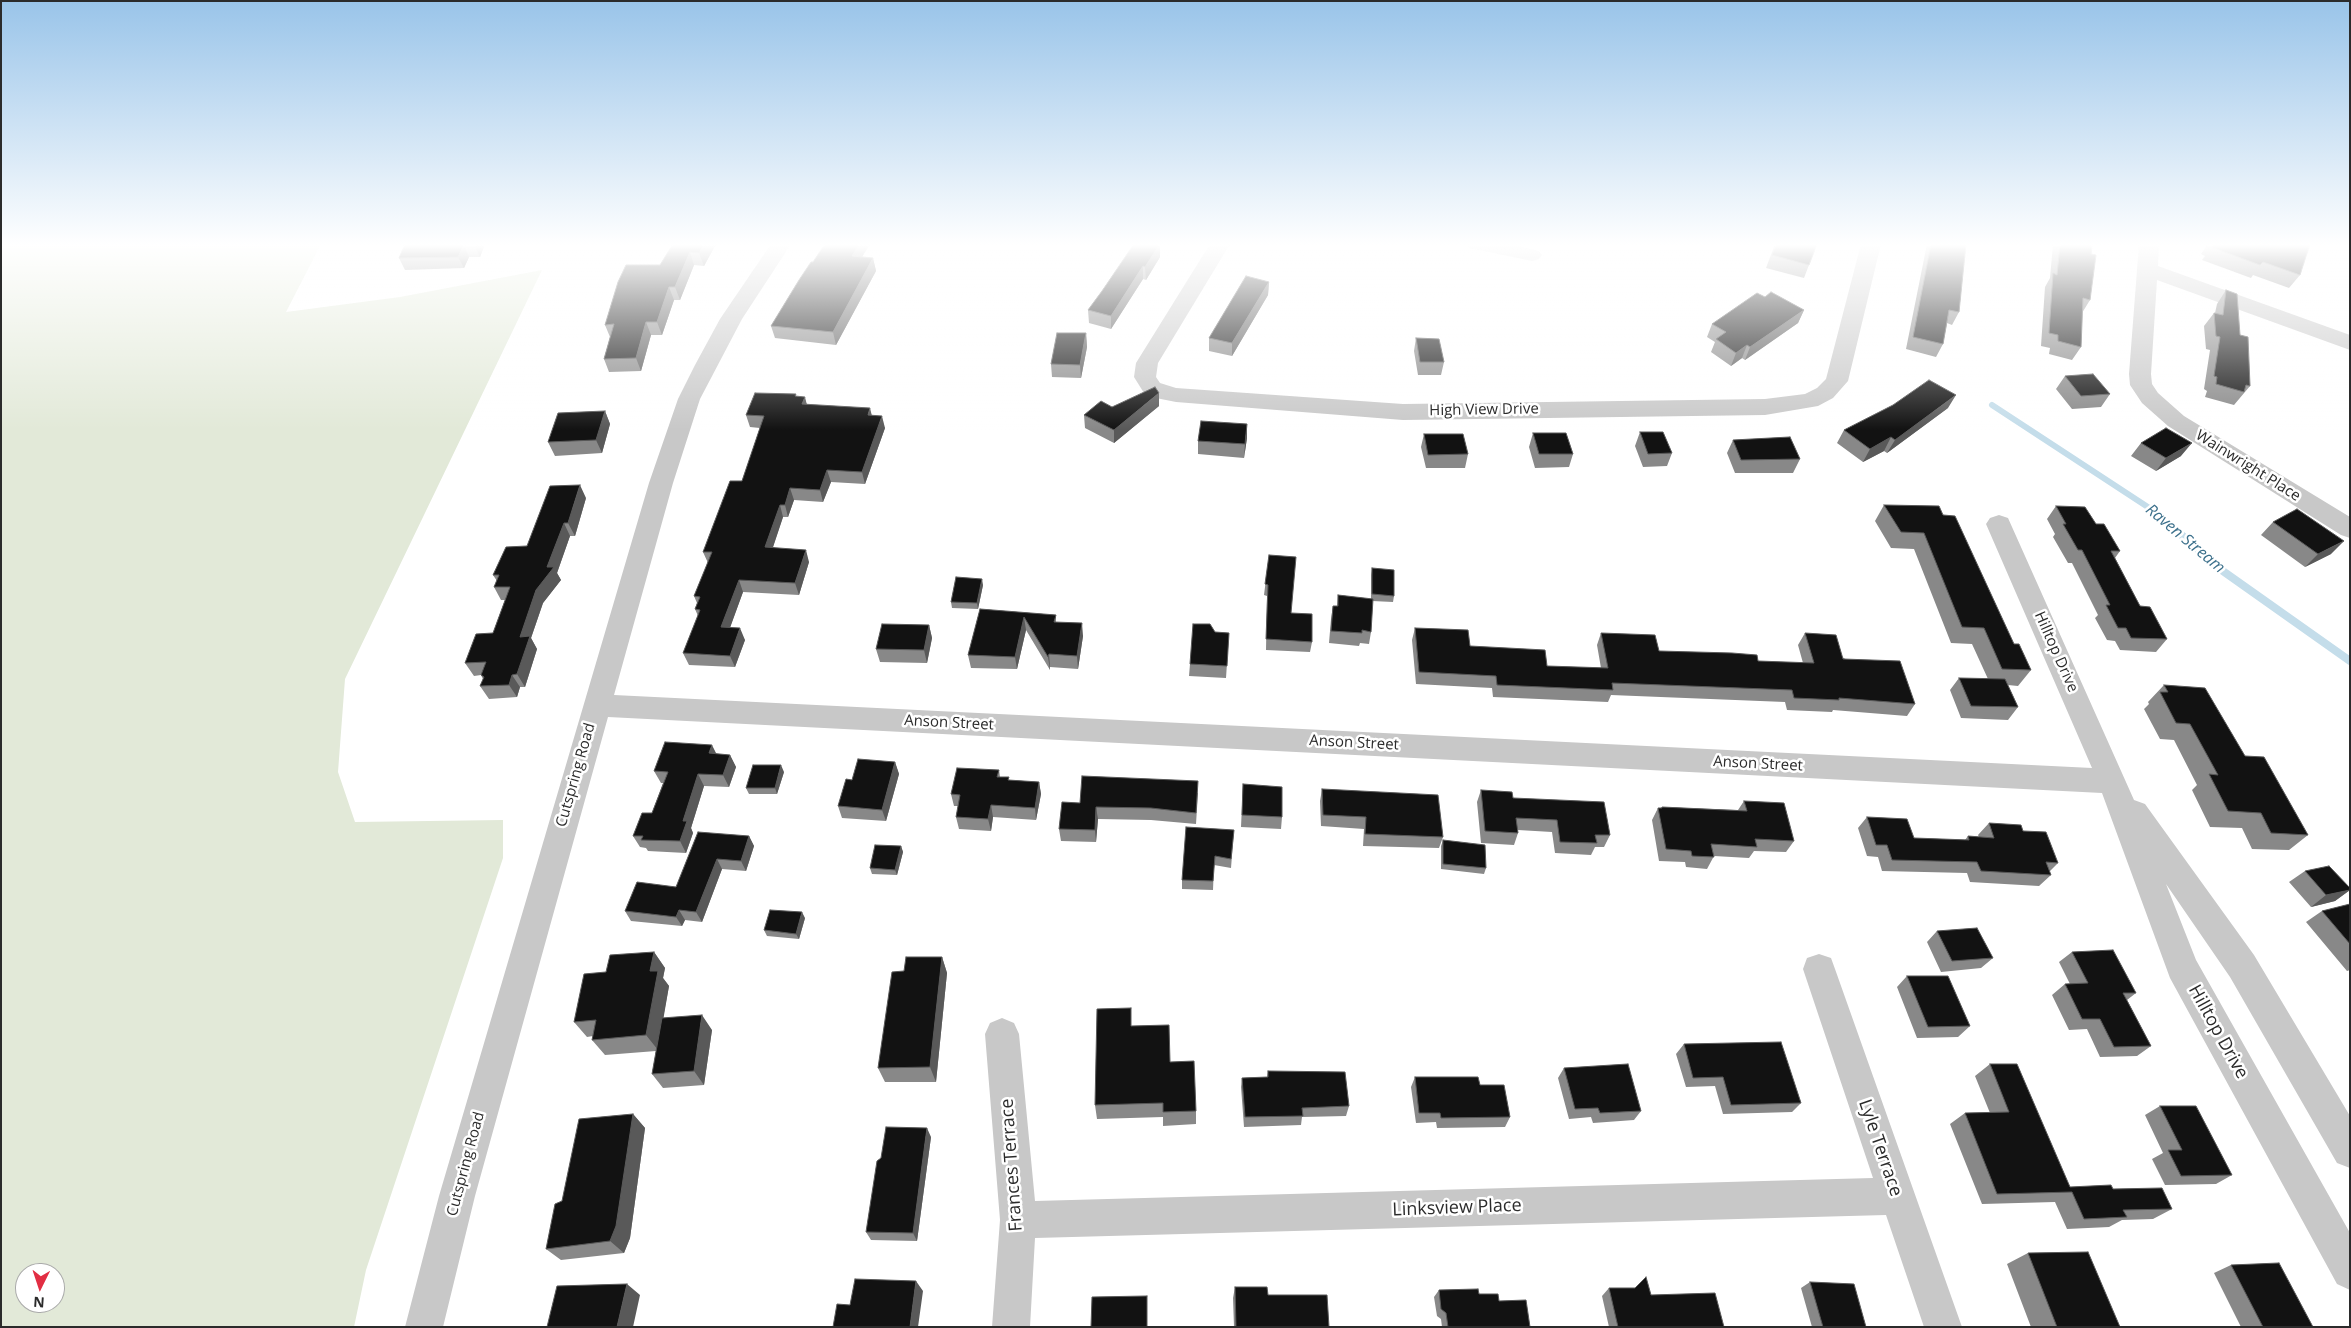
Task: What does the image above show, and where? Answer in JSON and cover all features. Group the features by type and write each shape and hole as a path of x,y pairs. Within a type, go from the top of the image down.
{"street":[{"name":"Cutspring Road","path":"424,1327 457,1196 661,483 690,399 731,318 739,306"},
{"name":"High View Drive","path":"1182,306 1148,362 1145,377 1152,388 1159,392 1176,395 1403,412 1765,407 1810,401 1825,394 1837,381 1856,306"},
{"name":"Wainwright Place","path":"2145,306 2140,374 2141,385 2150,398 2176,421 2350,529"},
{"path":"2248,306 2350,343"},
{"name":"Hilltop Drive","path":"1999,524 2112,781 2182,967 2350,1271"},
{"name":"Anson Street","path":"596,706 2112,781"},
{"name":"Hilltop Drive","path":"2112,781 2242,966 2350,1150"},
{"name":"Lyle Terrace","path":"1819,969 1896,1196 1943,1327"},
{"name":"Frances Terrace","path":"1002,1034 1018,1220 1011,1327"},
{"name":"Linksview Place","path":"1018,1220 1896,1196"}],"green space":[{"path":"1,306 289,306 286,312 332,306 525,306 345,679 338,772 355,822 503,820 503,858 366,1270 354,1327 1,1327"}],"building":[{"path":"611,306 662,306 657,322 646,322 636,358 604,359 614,324 605,325"},
{"path":"783,306 847,306 833,332 771,326"},
{"path":"1091,306 1117,306 1111,316 1088,310"},
{"path":"1228,306 1254,306 1232,343 1209,338"},
{"path":"1738,306 1797,306 1804,310 1750,347 1747,345 1736,353 1716,339 1726,332 1712,324"},
{"path":"1919,306 1960,306 1959,312 1949,310 1943,344 1913,337"},
{"path":"2051,306 2083,306 2081,347 2058,341 2058,335 2049,333"},
{"path":"2224,306 2238,306 2240,335 2248,337 2250,386 2246,385 2244,392 2216,384 2217,377 2214,376 2220,337 2216,336 2214,313 2223,315"},
{"path":"1057,333 1086,333 1080,365 1051,364"},
{"path":"1416,338 1439,339 1444,362 1420,362"},
{"path":"2093,374 2110,394 2081,396 2065,376"},
{"path":"1929,380 1956,395 1895,440 1891,437 1870,449 1844,430 1893,405"},
{"path":"1155,387 1159,393 1114,430 1084,415 1101,401 1112,407"},
{"path":"755,393 796,394 795,396 805,397 802,404 870,408 868,415 882,416 862,472 827,470 820,490 790,488 785,505 780,505 765,547 806,550 795,583 739,580 721,627 740,628 730,656 683,653 700,610 695,609 700,597 694,596 712,552 703,552 730,481 742,481 764,416 746,415"},
{"path":"605,411 596,440 548,442 558,413"},
{"path":"1201,421 1247,424 1245,444 1198,441"},
{"path":"2166,428 2192,443 2166,458 2141,443"},
{"path":"1640,432 1663,432 1672,453 1648,454"},
{"path":"1533,433 1566,433 1573,454 1539,454"},
{"path":"1424,434 1463,434 1468,454 1428,455"},
{"path":"1790,437 1800,459 1741,460 1733,440"},
{"path":"580,485 568,523 564,523 547,567 554,567 536,590 520,637 530,636 517,674 512,675 509,685 480,686 484,677 481,675 486,662 465,663 476,634 493,633 510,587 494,587 499,575 493,575 506,547 527,546 550,486"},
{"path":"1884,505 1939,506 1943,515 1955,516 2014,644 2019,644 2031,670 2002,669 1984,628 1962,627 1924,533 1901,532"},
{"path":"2056,506 2085,507 2096,524 2104,524 2120,551 2111,551 2140,606 2150,607 2167,639 2131,638 2126,628 2118,628 2106,605 2110,605 2082,550 2078,550 2063,524 2066,524"},
{"path":"2297,509 2344,541 2318,554 2273,522"},
{"path":"1269,555 1296,557 1291,613 1312,614 1312,642 1266,639 1268,585 1265,584"},
{"path":"1372,568 1394,570 1394,596 1372,594"},
{"path":"956,577 982,579 977,603 951,602"},
{"path":"1338,595 1373,599 1371,632 1362,630 1362,633 1331,631 1333,606 1338,606"},
{"path":"980,609 1056,615 1054,622 1082,623 1077,656 1049,654 1048,657 1024,617 1015,657 968,655"},
{"path":"882,624 929,625 924,650 876,649"},
{"path":"1193,624 1210,624 1215,632 1229,633 1227,666 1190,664"},
{"path":"1415,628 1468,630 1470,646 1545,650 1547,666 1608,668 1601,633 1655,635 1659,651 1732,653 1757,655 1758,661 1814,663 1805,633 1836,635 1843,659 1900,661 1915,704 1839,698 1839,700 1794,698 1792,690 1612,683 1613,690 1497,685 1496,676 1419,672"},
{"path":"1959,678 2005,679 2018,707 1971,706"},
{"path":"2164,685 2205,688 2245,756 2264,757 2308,835 2271,833 2261,813 2228,811 2209,774 2218,775 2190,724 2176,723 2160,692 2168,692"},
{"path":"665,742 712,745 709,753 730,755 723,775 698,774 683,821 687,821 680,841 641,840 643,836 633,836 642,813 652,813 668,772 654,771"},
{"path":"858,759 895,762 882,810 838,806 846,779 852,780"},
{"path":"753,765 781,765 775,788 746,788"},
{"path":"957,768 999,770 997,777 1009,777 1008,780 1039,782 1035,808 991,805 988,819 956,817 960,795 951,794"},
{"path":"1082,776 1198,781 1196,813 1151,808 1096,807 1095,830 1059,829 1062,802 1080,803"},
{"path":"1243,784 1282,787 1282,817 1242,815"},
{"path":"1322,789 1438,795 1443,837 1365,834 1366,817 1323,815"},
{"path":"1481,790 1512,792 1513,798 1604,802 1610,835 1595,835 1597,843 1560,842 1557,820 1516,818 1518,833 1485,831"},
{"path":"1744,801 1784,803 1794,841 1755,839 1757,847 1711,844 1714,857 1692,856 1691,851 1666,849 1658,808 1747,811"},
{"path":"1867,817 1907,819 1914,838 1969,840 1968,836 1994,838 1989,823 2021,825 2023,831 2046,832 2058,863 2046,862 2051,875 1981,871 1977,862 1892,860 1887,845 1876,845"},
{"path":"1186,827 1234,830 1231,859 1215,856 1213,881 1182,880"},
{"path":"698,832 749,836 741,861 717,859 696,912 679,910 676,917 625,911 637,882 676,887"},
{"path":"1443,840 1485,845 1486,868 1443,864"},
{"path":"875,845 901,846 895,870 870,868"},
{"path":"2329,866 2350,890 2326,895 2305,871"},
{"path":"2350,904 2350,944 2322,911"},
{"path":"770,910 802,912 796,934 764,930"},
{"path":"1977,928 1993,958 1952,961 1937,931"},
{"path":"2113,950 2136,993 2123,993 2151,1046 2114,1047 2100,1019 2082,1019 2065,984 2088,983 2072,952"},
{"path":"654,952 650,971 658,971 646,1035 592,1040 596,1020 574,1022 584,974 606,972 610,955"},
{"path":"906,957 942,957 930,1067 878,1068 892,972 904,971"},
{"path":"1907,976 1948,976 1970,1026 1928,1027"},
{"path":"1131,1008 1131,1026 1169,1025 1170,1062 1194,1061 1196,1111 1163,1112 1163,1103 1095,1105 1097,1009"},
{"path":"702,1015 694,1071 652,1074 662,1018"},
{"path":"1781,1042 1801,1103 1731,1105 1723,1077 1693,1078 1684,1044"},
{"path":"1628,1064 1641,1111 1600,1113 1598,1108 1575,1109 1564,1068"},
{"path":"1990,1064 2017,1064 2070,1187 2111,1185 2113,1189 2162,1188 2172,1209 2123,1210 2127,1217 2084,1219 2072,1192 1997,1194 1965,1113 2009,1112"},
{"path":"1268,1071 1345,1072 1349,1106 1302,1108 1303,1116 1245,1117 1242,1078 1268,1077"},
{"path":"1415,1077 1478,1077 1480,1085 1504,1085 1510,1117 1441,1118 1440,1113 1419,1113"},
{"path":"2160,1106 2196,1106 2232,1175 2181,1176 2168,1150 2182,1150"},
{"path":"633,1114 616,1226 610,1241 546,1249 555,1204 562,1201 579,1119"},
{"path":"886,1127 927,1128 913,1233 866,1232 877,1161 881,1158"},
{"path":"2088,1252 2120,1327 2057,1327 2028,1253"},
{"path":"2279,1263 2313,1327 2263,1327 2231,1265"},
{"path":"1646,1277 1651,1295 1715,1293 1724,1327 1618,1327 1609,1288 1635,1288"},
{"path":"855,1279 916,1281 910,1327 833,1327 837,1304 850,1305"},
{"path":"1810,1282 1854,1284 1866,1327 1823,1327"},
{"path":"627,1284 617,1327 547,1327 557,1286"},
{"path":"1235,1287 1267,1287 1268,1295 1327,1295 1329,1327 1236,1327"},
{"path":"1478,1289 1479,1294 1498,1294 1499,1301 1526,1300 1530,1327 1448,1327 1446,1313 1441,1309 1439,1290"},
{"path":"1147,1296 1147,1327 1091,1327 1092,1297"}],"waterway":[{"name":"Raven Stream","path":"1992,405 2160,515 2179,532"},
{"name":"Raven Stream","path":"2177,531 2220,569 2350,661"}]}
